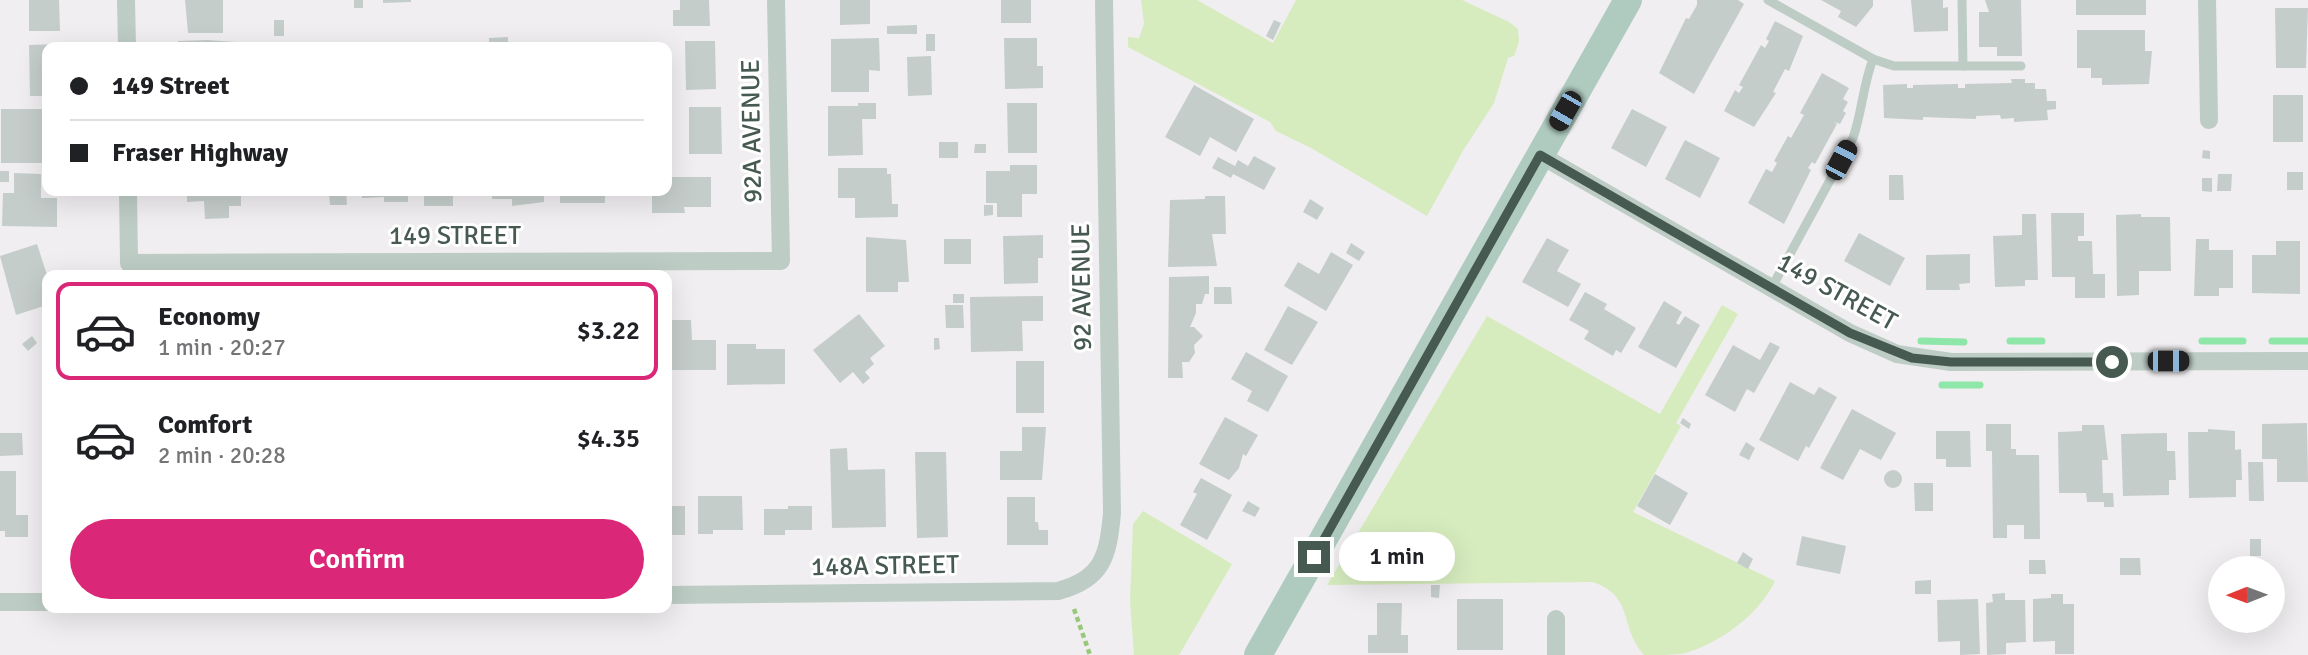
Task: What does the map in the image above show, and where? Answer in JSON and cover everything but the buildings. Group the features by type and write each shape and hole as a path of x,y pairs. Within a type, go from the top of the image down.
{"main road":[{"path":"1259,654 1628,0"}],"street":[{"path":"126,0 127,42"},
{"name":"92A AVENUE","path":"776,0 781,261"},
{"name":"92 AVENUE","path":"1097,571 1109,545 1112,513 1104,0"},
{"path":"2207,0 2209,120"},
{"name":"149 STREET","path":"1540,155 1850,333 1912,358 1972,363 2308,361"},
{"name":"149 STREET","path":"128,196 129,263 781,261"},
{"name":"148A STREET","path":"672,595 1058,591 1079,585 1097,571"},
{"path":"0,602 42,602"},
{"path":"1556,619 1556,655"}],"lane":[{"path":"1768,0 1873,59 1894,66 2021,66"},
{"path":"1962,0 1963,66"},
{"path":"1772,286 1853,138 1859,120 1864,84 1873,59"}],"path":[{"path":"1074,609 1090,655"}],"green space":[{"path":"1141,0 1197,0 1273,43 1296,0 1462,0 1509,22 1518,29 1519,42 1514,56 1508,58 1494,103 1464,149 1427,216 1311,148 1276,131 1270,122 1128,47 1128,37 1139,38 1144,24"},
{"path":"1722,305 1738,314 1676,423 1681,426 1633,512 1775,581 1759,605 1736,626 1710,643 1682,654 1644,655 1631,634 1621,604 1606,588 1593,582 1327,585 1487,316 1660,414"},
{"path":"1143,511 1232,564 1179,655 1134,655 1130,601 1133,524"}],"waterway":[{"path":"1921,341 1964,342"},
{"path":"2010,341 2042,341"},
{"path":"2202,341 2243,341"},
{"path":"2272,341 2307,341"},
{"path":"1942,385 1980,385"}],"route":[{"path":"1314,557 1540,155 1850,333 1897,354 1951,362 2112,362"}]}
